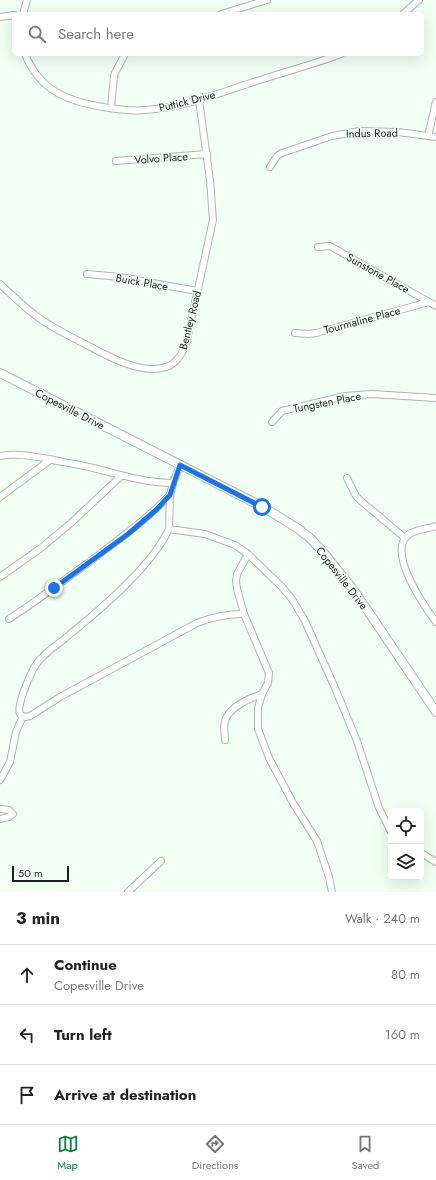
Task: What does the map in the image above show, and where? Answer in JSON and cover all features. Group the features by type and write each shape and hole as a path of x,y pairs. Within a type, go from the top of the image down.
{"street":[{"path":"24,12 27,0"},
{"path":"228,12 268,0"},
{"path":"405,12 419,0"},
{"path":"0,17 12,16"},
{"name":"Puttick Drive","path":"26,56 30,66 38,77 57,92 80,103 133,110 153,110 199,100 335,56"},
{"path":"111,108 114,74 124,56"},
{"name":"Bentley Road","path":"0,284 39,318 53,327 125,363 153,369 162,368 175,362 183,352 186,344 213,220 207,154 199,100"},
{"path":"428,136 436,102"},
{"name":"Indus Road","path":"270,167 277,156 282,152 344,133 380,131 436,137"},
{"name":"Volvo Place","path":"116,161 207,154"},
{"name":"Sunstone Place","path":"318,246 330,246 436,306"},
{"name":"Buick Place","path":"87,274 120,277 197,291"},
{"name":"Tourmaline Place","path":"295,333 316,333 429,302"},
{"name":"Copesville Drive","path":"0,372 262,507 297,528 310,538 352,588 436,712"},
{"name":"Tungsten Place","path":"272,422 282,411 345,396 372,394 436,398"},
{"path":"0,456 18,454 82,465 145,482 173,483"},
{"path":"0,497 50,460"},
{"path":"23,716 20,712 20,701 37,662 52,648 70,635 117,592 156,551 169,529 170,495 180,465"},
{"path":"0,577 41,548 71,523 121,476"},
{"path":"347,478 356,496 405,538"},
{"path":"9,619 128,534 156,510 170,495"},
{"path":"436,526 417,531 405,538 401,552 401,558 413,585 436,622"},
{"path":"169,529 205,534 231,543 248,554 282,587 292,599 305,621 335,688 357,741 379,808 388,826"},
{"path":"248,554 239,570 236,582 244,614 269,673 268,683 262,694 258,708 258,729 269,758 293,803 317,842 329,877 332,892"},
{"path":"23,716 30,716 65,694 197,624 211,618 232,614 244,614"},
{"path":"225,740 224,725 228,715 244,701 262,694"},
{"path":"0,780 10,762 16,732 23,716"},
{"path":"0,809 9,810 13,814 9,817 0,819"},
{"path":"424,855 436,862"},
{"path":"128,892 161,861"}],"route":[{"path":"54,588 128,534 156,510 170,495 180,465 262,507"}]}
